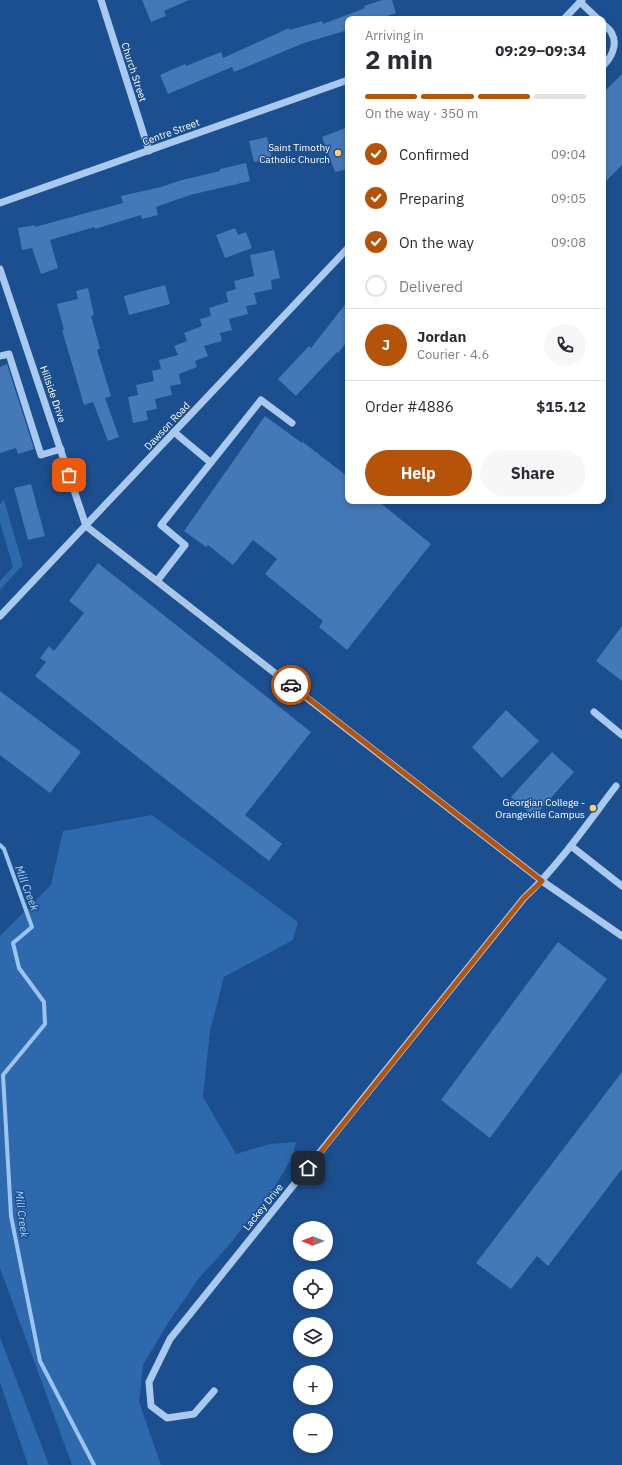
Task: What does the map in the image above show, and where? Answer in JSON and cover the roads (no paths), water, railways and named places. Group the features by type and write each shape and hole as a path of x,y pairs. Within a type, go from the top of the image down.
{"street":[{"name":"Church Street","path":"101,0 149,151"},
{"path":"567,16 581,1 595,16"},
{"path":"606,27 612,34 615,46 606,62"},
{"name":"Centre Street","path":"0,203 345,81"},
{"name":"Dawson Road","path":"0,616 345,251"},
{"name":"Hillside Drive","path":"0,269 86,526"},
{"path":"0,356 8,354 41,455 61,449"},
{"path":"157,581 185,545 161,525 261,400 292,423"},
{"path":"174,432 210,462"},
{"path":"86,526 542,881 622,936"},
{"path":"594,712 622,735"},
{"name":"Lackey Drive","path":"214,1391 194,1414 166,1418 151,1406 149,1382 170,1339 524,898 542,881 571,846 616,786"},
{"path":"571,846 622,886"}],"waterway":[{"name":"Mill Creek","path":"0,845 4,849 32,927 13,943 19,968 44,1002 45,1024 3,1075 11,1216 40,1361 94,1465"}],"place":[{"name":"Saint Timothy Catholic Church","path":"338,153"},
{"name":"Georgian College - Orangeville Campus","path":"593,808"}]}
